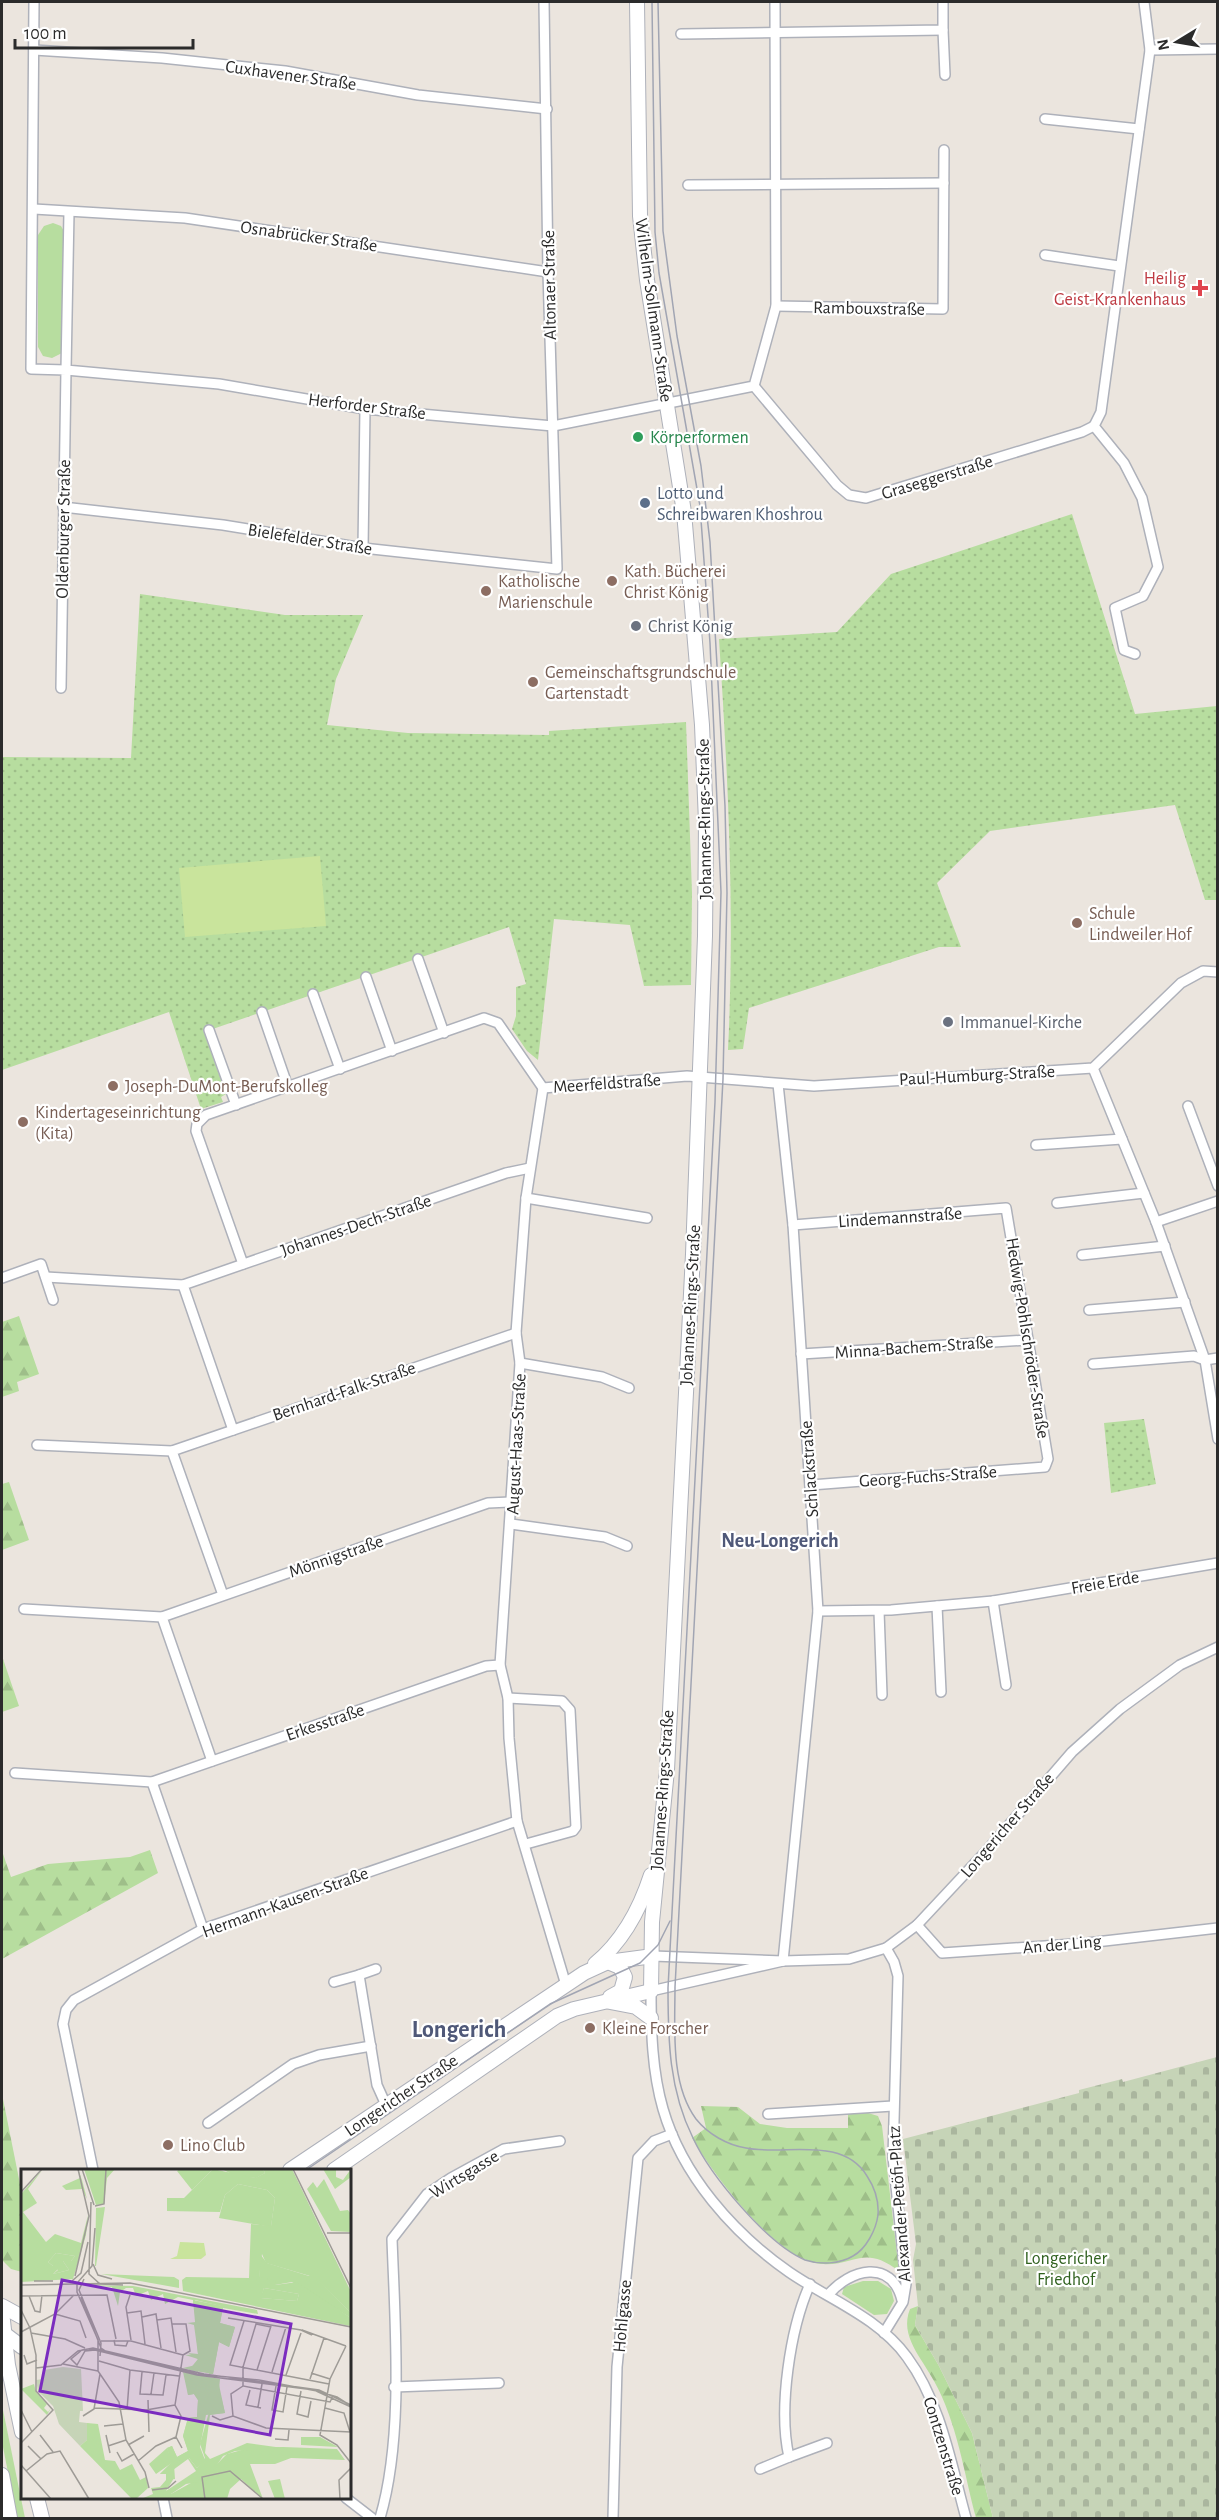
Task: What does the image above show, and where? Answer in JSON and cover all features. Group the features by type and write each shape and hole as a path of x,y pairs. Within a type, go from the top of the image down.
{"street":[{"path":"34,2 31,369 66,370"},
{"name":"Altonaer Straße","path":"544,2 548,272 557,569"},
{"name":"Wilhelm-Sollmann-Straße","path":"637,2 640,216 647,280 684,512 693,618"},
{"path":"667,404 754,386 776,306 775,2"},
{"path":"943,2 945,75"},
{"path":"1135,654 1124,650 1114,608 1143,596 1158,567 1156,553 1136,483 1125,463 1094,426 1101,412 1150,50 1144,2"},
{"path":"681,34 944,30"},
{"path":"1150,50 1218,49"},
{"name":"Cuxhavener Straße","path":"34,50 162,58 285,71 418,95 547,109"},
{"path":"1045,118 1139,129"},
{"name":"Rambouxstraße","path":"776,306 943,309 944,150"},
{"path":"688,185 944,183"},
{"path":"34,209 69,212"},
{"name":"Osnabrücker Straße","path":"69,212 185,218 548,272"},
{"name":"Oldenburger Straße","path":"61,688 69,212"},
{"path":"1045,255 1119,266"},
{"name":"Herforder Straße","path":"66,370 219,384 365,409 553,426 667,404"},
{"name":"Graseggerstraße","path":"754,386 837,485 849,495 866,498 1050,442 1094,426"},
{"path":"363,548 365,409"},
{"name":"Bielefelder Straße","path":"63,507 223,525 363,548 557,569"},
{"name":"Johannes-Rings-Straße","path":"651,1991 652,1922 667,1770 706,905 706,822 693,618"},
{"path":"418,959 444,1033"},
{"path":"1218,972 1203,971 1180,982 1093,1068 1156,1222 1205,1360 1218,1439"},
{"path":"366,977 392,1051"},
{"path":"313,994 340,1069"},
{"path":"262,1012 288,1087"},
{"name":"Meerfeldstraße","path":"243,1264 196,1131 197,1124 206,1115 484,1018 493,1019 543,1088 700,1077"},
{"path":"209,1030 236,1105"},
{"name":"Paul-Humburg-Straße","path":"700,1077 778,1084 850,1084 921,1077 1093,1068"},
{"name":"Schlackstraße","path":"778,1084 793,1225 818,1611 783,1961"},
{"name":"August-Haas-Straße","path":"543,1088 526,1198 516,1333 520,1363 500,1665 508,1698 509,1738 517,1821 526,1844 566,1985"},
{"path":"1188,1106 1218,1186"},
{"path":"1036,1145 1122,1139"},
{"name":"Johannes-Dech-Straße","path":"2,1278 41,1264 46,1277 183,1285 506,1173 530,1168"},
{"path":"1057,1203 1144,1193"},
{"path":"526,1198 647,1218"},
{"path":"1156,1222 1218,1201"},
{"name":"Lindemannstraße","path":"793,1225 1006,1209"},
{"name":"Hedwig-Pohlschröder-Straße","path":"1006,1209 1048,1459 1045,1467"},
{"path":"1082,1255 1165,1246"},
{"path":"46,1277 53,1300"},
{"path":"183,1285 233,1430"},
{"path":"1089,1310 1185,1302"},
{"name":"Bernhard-Falk-Straße","path":"37,1444 172,1451 516,1333"},
{"name":"Minna-Bachem-Straße","path":"801,1354 1027,1340"},
{"path":"1094,1364 1194,1356 1205,1360 1218,1358"},
{"name":"August-Haas-Straße","path":"520,1363 602,1377 629,1388"},
{"path":"172,1451 223,1595"},
{"name":"Georg-Fuchs-Straße","path":"811,1485 1045,1467"},
{"name":"Mönnigstraße","path":"24,1609 162,1617 488,1503 511,1502"},
{"name":"August-Haas-Straße","path":"511,1524 605,1537 627,1546"},
{"name":"Freie Erde","path":"818,1611 879,1611 993,1601 1218,1563"},
{"path":"993,1601 1005,1685"},
{"path":"937,1606 941,1692"},
{"path":"879,1611 882,1695"},
{"path":"162,1617 212,1761"},
{"name":"Longericher Straße","path":"291,2169 584,1973 608,1962 653,1956 783,1961 849,1959 886,1948 917,1925 989,1848 1072,1752 1120,1709 1171,1671 1218,1647"},
{"name":"Erkesstraße","path":"15,1773 152,1782 486,1666 500,1665"},
{"path":"508,1698 562,1701 570,1710 576,1827 573,1831 526,1844"},
{"path":"152,1782 203,1929"},
{"name":"Hermann-Kausen-Straße","path":"93,2169 63,2024 66,2010 74,2000 203,1929 517,1821"},
{"path":"584,1973 606,1955 626,1929 642,1901 658,1853"},
{"name":"An der Ling","path":"917,1925 942,1953 1087,1943 1218,1928"},
{"name":"Alexander-Petöfi-Platz","path":"884,2333 903,2302 907,2275 893,2157 898,1976 894,1962 886,1948"},
{"name":"Longericher Straße","path":"335,2169 557,2016 600,2003 783,1961"},
{"path":"600,2003 624,1986 623,1971 608,1962"},
{"path":"334,1982 376,1969"},
{"path":"359,1975 377,2085 386,2104"},
{"name":"Contzenstraße","path":"651,1991 657,2081 672,2134 717,2208 757,2247 790,2273 828,2295 884,2333 908,2357 937,2414 966,2518"},
{"path":"600,2003 636,2007 651,2018"},
{"path":"208,2123 293,2064 319,2055 371,2046"},
{"name":"Alexander-Petöfi-Platz","path":"768,2114 893,2106"},
{"name":"Hohlgasse","path":"613,2518 617,2367 638,2158 654,2141 672,2134"},
{"name":"Wirtsgasse","path":"380,2518 392,2466 394,2387 392,2239 427,2194 451,2178 504,2149 560,2141"},
{"name":"Alexander-Petöfi-Platz","path":"828,2295 849,2276 862,2272 878,2272 893,2281 903,2302"},
{"path":"789,2457 784,2435 787,2371 804,2298 810,2284"},
{"path":"2,2306 21,2316"},
{"path":"3,2338 21,2318"},
{"path":"3,2338 21,2347"},
{"path":"3,2338 21,2427"},
{"path":"394,2387 499,2383"},
{"path":"760,2469 827,2444"},
{"path":"2,2475 10,2518"},
{"path":"37,2499 42,2518"},
{"path":"163,2499 167,2518"},
{"path":"347,2499 372,2518"}],"green space":[{"path":"53,223 61,226 65,233 64,352 52,358 43,356 38,347 38,235 44,226"},
{"path":"1072,514 1135,714 1217,706 1217,900 1205,900 1175,805 990,831 937,883 961,947 939,947 749,1008 743,1049 728,1050 731,947 730,844 719,639 837,632 891,574"},
{"path":"140,594 285,615 363,615 336,679 327,725 408,733 549,735 549,731 686,722 692,893 691,985 644,986 630,925 554,919 538,1060 527,1051 512,1029 516,1016 516,987 526,984 509,927 204,1032 226,1094 221,1097 223,1102 201,1109 169,1012 2,1070 2,757 131,758"},
{"path":"320,856 326,926 185,937 179,868"},
{"path":"19,1316 39,1374 17,1382 19,1391 2,1397 2,1322"},
{"path":"1144,1419 1156,1484 1111,1493 1104,1423"},
{"path":"9,1482 29,1540 2,1550 2,1484"},
{"path":"2,1656 19,1706 2,1712"},
{"path":"150,1850 158,1873 2,1959 2,1851 11,1877 48,1864 130,1857"},
{"name":"Longericher Friedhof","path":"1217,2057 1217,2518 993,2518 972,2433 939,2366 915,2325 918,2306 913,2260 916,2244 903,2139 1079,2093 1079,2090 1122,2079 1123,2082"},
{"path":"2,2094 21,2189 21,2272 11,2269 2,2260"},
{"path":"701,2106 738,2107 760,2124 787,2128 848,2128 848,2113 868,2113 878,2116 882,2126 899,2271 887,2263 868,2257 821,2264 804,2259 785,2248 766,2232 730,2193 692,2138 706,2128"},
{"path":"863,2281 878,2281 891,2289 894,2301 887,2314 874,2315 842,2294 844,2287"},
{"path":"918,2306 915,2325 939,2366 972,2433 993,2518 976,2518 949,2413 910,2338 907,2319 910,2309"},
{"path":"2,2405 25,2518 17,2518 2,2442"}],"tram line":[{"path":"652,2 655,232 659,273 700,506 710,643 721,892 715,1102 668,1988 670,2046 675,2083 685,2120 701,2153 726,2189 757,2224 790,2252 805,2260 830,2263 848,2259 858,2253 873,2233 877,2221 878,2205 867,2176 856,2163 843,2155 828,2151 761,2150 746,2148 718,2138 696,2119 688,2105 678,2073 676,2055 675,1987 723,1079 727,893 725,806 710,542 701,466 677,336 663,231 658,2"},
{"path":"307,2169 550,2004 640,1963 658,1945 670,1921"}],"place":[{"name":"Heilig Geist-Krankenhaus","path":"1200,288"},
{"name":"Körperformen","path":"638,437"},
{"name":"Lotto und Schreibwaren Khoshrou","path":"645,503"},
{"name":"Kath. Bücherei Christ König","path":"612,581"},
{"name":"Katholische Marienschule","path":"486,591"},
{"name":"Christ König","path":"636,626"},
{"name":"Gemeinschaftsgrundschule Gartenstadt","path":"533,682"},
{"name":"Schule Lindweiler Hof","path":"1077,923"},
{"name":"Immanuel-Kirche","path":"948,1022"},
{"name":"Joseph-DuMont-Berufskolleg","path":"113,1086"},
{"name":"Kindertageseinrichtung (Kita)","path":"23,1122"},
{"name":"Kleine Forscher","path":"590,2028"},
{"name":"Lino Club","path":"168,2145"}],"district":[{"name":"Neu-Longerich","path":"780,1540"},
{"name":"Longerich","path":"459,2029"}]}
